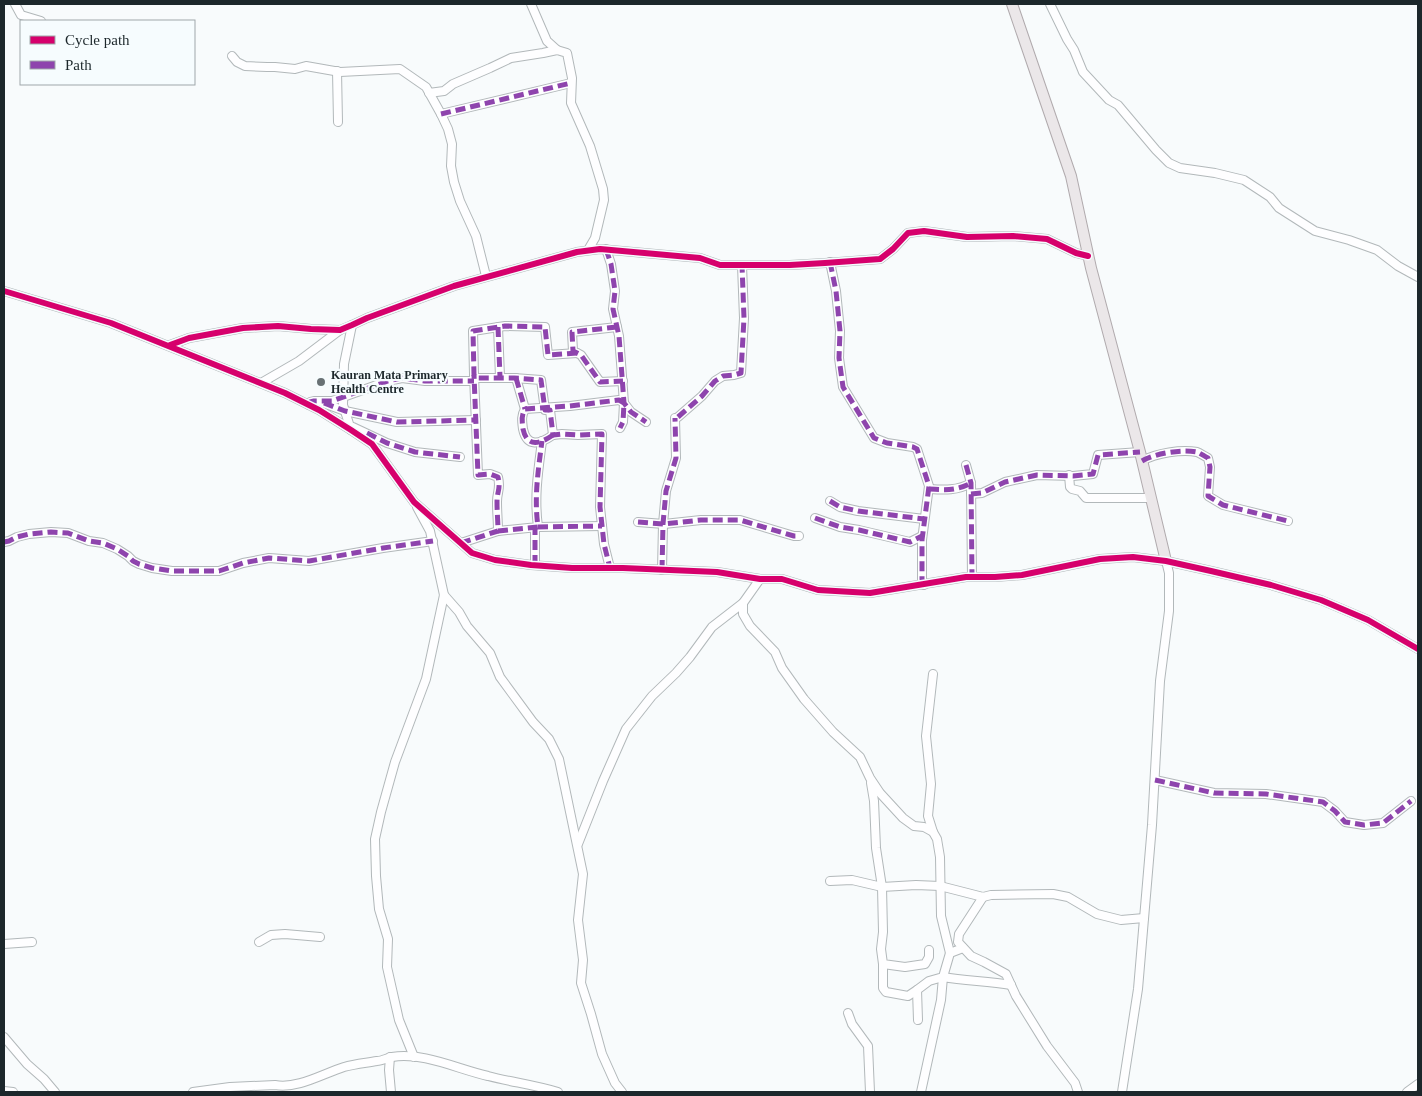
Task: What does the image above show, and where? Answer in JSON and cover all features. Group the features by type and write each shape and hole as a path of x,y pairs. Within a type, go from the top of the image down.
{"main road":[{"path":"1012,4 1071,176 1088,256 1141,456 1166,561"}],"street":[{"path":"15,4 21,15 37,20"},
{"path":"531,4 547,41 557,50 567,53 572,83 571,103 590,146 603,189 604,200 595,238 588,250"},
{"path":"1050,4 1074,50 1083,72 1109,100 1118,104 1169,163 1180,168 1216,173 1244,180 1270,197 1279,208 1315,231 1377,250 1398,266 1418,277"},
{"path":"429,93 444,91 453,84 511,58 557,50"},
{"path":"232,56 237,62 245,66 275,66 295,69 306,66 337,71 400,69 426,87 441,114 452,144 451,166 454,182 460,201 476,236 486,276"},
{"path":"337,71 338,122"},
{"path":"441,114 572,83"},
{"path":"261,383 298,361 340,330 367,318 486,276 588,250 606,249 700,258 720,265 790,265 880,258 892,249 908,232 924,231 967,237 1013,236 1047,239 1076,253 1088,256"},
{"path":"606,249 613,273 615,291 613,309 619,336 623,381 623,422 620,428"},
{"path":"830,262 836,291 840,331 839,358 843,387 874,438 886,444 917,449 929,486 922,536 922,578 924,585"},
{"path":"662,570 666,491 676,458 677,417 702,396 715,380 723,376 741,373 744,318 742,265"},
{"path":"4,291 111,323 170,346 285,393 350,427 387,443 415,452 460,458"},
{"path":"352,325 344,364 343,397 343,405 350,427 372,444 414,502 430,531 444,595 426,679 395,762 381,812 376,839 376,876 379,909 388,939 387,968 399,1020 414,1057"},
{"path":"170,346 189,338 243,328 278,326 340,330"},
{"path":"498,531 497,499 500,484 498,477 490,474 478,475 473,331 505,326 545,327 548,355 577,353"},
{"path":"498,327 500,377"},
{"path":"617,327 572,332 573,351 581,355 600,382 623,381"},
{"path":"308,405 310,402 318,400 332,400 343,397 388,380 402,378 425,381 500,377 541,380 545,408"},
{"path":"516,378 525,409 521,416 525,438 528,441 538,443 553,435 562,434 602,434 600,507 604,544 610,568"},
{"path":"318,400 345,411 397,422 476,420"},
{"path":"525,409 619,400 631,412 646,422"},
{"path":"545,408 550,410 553,435"},
{"path":"535,565 535,505 542,441"},
{"path":"971,494 982,493 1006,482 1037,475 1069,476 1092,474 1098,455 1154,456 1175,452 1198,452 1208,458 1210,467 1208,496 1223,505 1288,521"},
{"path":"966,465 971,483 972,577"},
{"path":"1069,476 1070,488 1080,491 1086,498 1151,498"},
{"path":"929,489 949,490 962,488 971,483"},
{"path":"830,501 840,507 858,511 924,519"},
{"path":"414,502 472,553 495,560 572,568 717,572 760,579 782,579 818,590 841,592 870,593 972,577 1022,575 1100,559 1133,558 1166,561 1271,585 1321,600 1368,620 1418,649"},
{"path":"815,518 840,528 859,530 910,542 922,536"},
{"path":"638,522 663,524 701,520 740,520 799,536"},
{"path":"461,543 498,531 602,526"},
{"path":"4,542 41,532 68,533 117,549 139,564 172,571 195,572 219,571 243,563 269,558 308,562 433,541"},
{"path":"1122,1092 1138,990 1144,918 1155,780 1160,681 1169,610 1169,572 1166,561"},
{"path":"577,846 626,729 652,696 690,657 712,627 742,603 760,579"},
{"path":"444,595 490,653 500,677 533,722 549,739 559,759 583,874 578,920 583,960 581,983 602,1054 615,1083 622,1092"},
{"path":"742,603 743,614 746,620 774,652 782,668 804,699 860,757 880,793 903,818 914,826 924,827 933,832"},
{"path":"921,1092 941,1000 943,977 950,953 940,916 940,856 937,839 928,816 931,784 926,736 933,674"},
{"path":"870,778 874,801 876,848 882,887 883,932 881,949 883,988 886,992 908,996 929,981 943,977 1011,984"},
{"path":"1155,780 1214,794 1266,794 1323,802 1345,822 1364,825 1383,823 1411,801"},
{"path":"830,881 852,880 882,887 940,886 983,897 991,895 1053,894 1068,897 1098,914 1121,920 1144,918"},
{"path":"983,897 958,934 958,942 971,956 1006,974 1047,1046 1075,1083 1078,1092"},
{"path":"258,942 271,935 285,934 320,937"},
{"path":"4,944 32,942"},
{"path":"950,953 963,948"},
{"path":"883,964 905,967 925,964 929,958 929,950"},
{"path":"917,990 918,1020"},
{"path":"848,1013 852,1024 868,1046 870,1092"},
{"path":"4,1037 55,1092"},
{"path":"390,1057 391,1092"},
{"path":"193,1092 230,1087 274,1089 297,1084 345,1067 369,1061 378,1061 390,1057 414,1057 558,1092"},
{"path":"1407,1092 1418,1084"},
{"path":"4,1091 13,1092"}],"marked path":[{"path":"441,114 571,83"},
{"path":"606,249 611,264 615,291 613,309 619,336 624,403 631,412 646,422"},
{"path":"830,262 836,291 840,331 839,358 843,387 874,438 887,443 917,449 929,486 922,540 922,579 924,585"},
{"path":"678,417 702,396 715,381 723,376 741,373 744,318 742,265"},
{"path":"577,353 548,355 545,327 505,326 473,331 474,375 476,378 541,380 545,410 550,410 553,435 602,434 600,507 604,544 610,568"},
{"path":"498,327 500,377"},
{"path":"617,327 572,332 573,351 581,355 600,382 623,381"},
{"path":"461,543 498,531 498,477 490,474 478,475 474,375"},
{"path":"309,405 310,402 332,401 388,381 402,378 425,381 474,381"},
{"path":"516,378 525,409"},
{"path":"553,435 543,441 531,442 523,429 522,416 525,409 619,400 624,403 623,422 620,428"},
{"path":"324,403 345,411 397,422 476,420"},
{"path":"662,570 666,491 676,458 675,418"},
{"path":"367,433 387,443 415,452 460,457"},
{"path":"498,531 538,527 536,495 542,441"},
{"path":"971,494 982,493 1005,482 1037,475 1073,476 1093,474 1098,455 1140,452"},
{"path":"1142,461 1169,452 1198,452 1208,458 1210,467 1208,496 1223,505 1288,521"},
{"path":"966,465 971,483 972,577"},
{"path":"929,489 956,489 971,483"},
{"path":"830,501 840,507 858,511 924,519"},
{"path":"815,518 840,527 910,542 922,536"},
{"path":"638,522 664,524 701,520 740,520 799,536"},
{"path":"538,527 602,526"},
{"path":"535,528 535,565"},
{"path":"4,542 29,534 68,533 89,541 103,543 117,549 133,561 152,568 172,571 219,571 243,563 269,558 309,561 433,541"},
{"path":"1155,780 1214,793 1266,794 1323,802 1345,822 1364,825 1383,823 1411,801"}],"cycle path":[{"path":"170,345 189,338 243,328 278,326 340,330 454,286 577,252 600,249 700,258 720,265 790,265 880,259 893,249 908,233 924,231 967,237 1013,236 1047,239 1076,253 1088,256"},
{"path":"4,291 111,323 285,393 319,410 372,444 414,502 472,553 495,560 572,568 717,572 760,579 782,579 818,590 870,593 966,577 1022,575 1100,559 1133,557 1166,561 1211,571 1271,585 1321,600 1368,620 1418,649"}],"place":[{"name":"Kauran Mata Primary Health Centre","path":"321,382"}]}
